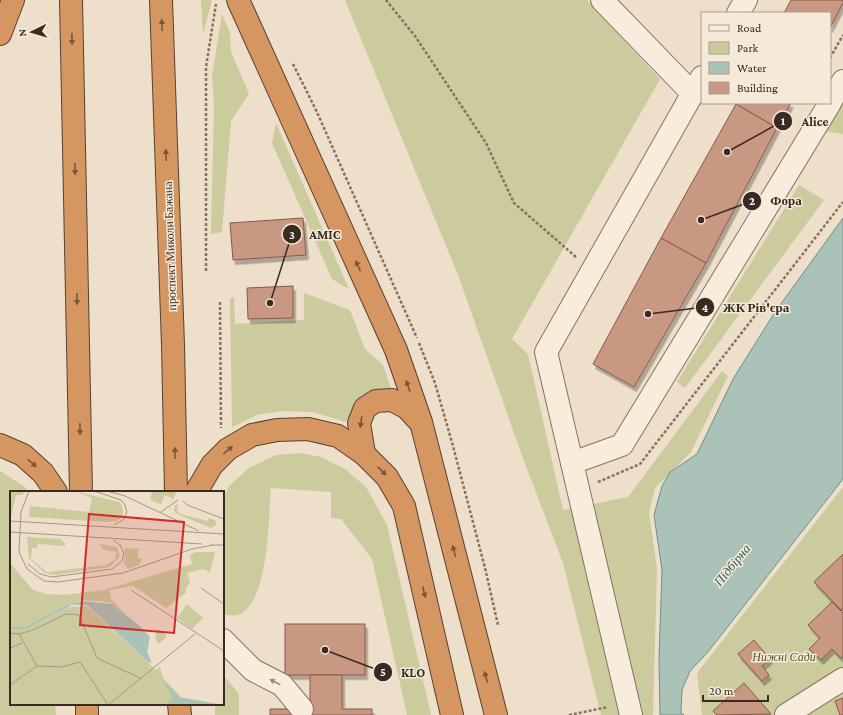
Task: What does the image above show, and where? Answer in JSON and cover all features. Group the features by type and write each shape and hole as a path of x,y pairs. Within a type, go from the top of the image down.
{"highway":[{"path":"0,34 13,0"},
{"path":"71,0 81,491"},
{"name":"проспект Миколи Бажана","path":"161,0 174,345 176,491"},
{"path":"238,0 396,350 421,422 496,715"},
{"path":"364,454 359,423 365,408 376,401 392,400 407,408 421,422"},
{"path":"197,491 212,465 228,449 252,435 277,430 308,430 338,436 364,454 388,476 404,506 452,715"},
{"path":"0,445 23,455 43,473 55,491"},
{"path":"179,705 180,715"}],"street":[{"path":"602,0 697,85 546,352 630,709"},
{"path":"739,12 746,0"},
{"path":"831,101 843,81"},
{"path":"572,463 622,445 829,104"},
{"path":"224,641 253,670 282,685 302,709"},
{"path":"786,715 843,679"}],"path":[{"path":"386,0 415,36 486,143 514,203 591,271"},
{"path":"206,271 206,67 216,3"},
{"path":"831,56 843,35"},
{"path":"578,490 640,464 843,202"},
{"path":"220,302 221,435"},
{"path":"569,715 630,709"}],"green space":[{"path":"201,0 212,0 203,35"},
{"path":"345,0 587,0 660,79 512,339 528,354 563,510 628,497 722,371 728,376 691,452 655,488 649,512 657,569 653,715 601,715 563,563 524,461 458,275"},
{"path":"222,14 230,33 231,52 249,94 231,121 222,232 211,234 214,105 212,76"},
{"path":"843,96 843,134 824,131"},
{"path":"276,123 349,289 332,279 272,143"},
{"path":"799,185 824,200 685,388 677,382"},
{"path":"304,293 350,310 365,349 383,365 391,388 377,390 355,406 346,422 313,412 280,411 257,415 232,427 230,299 234,297 235,324 304,320"},
{"path":"300,453 321,457 345,469 366,487 387,525 431,715 407,715 372,559 341,519 331,518 331,492 271,488 268,537 262,577 256,594 248,607 238,615 224,615 224,498 229,486 249,468 276,455"},
{"path":"0,471 24,486 28,491 10,491 10,705 55,705 56,715 0,715"},
{"name":"Нижні Сади","path":"843,487 843,715 702,715 697,673"},
{"path":"224,677 239,694 239,715 215,715 215,705 224,705"}],"water":[{"name":"Підбірна","path":"843,218 843,479 708,652 690,671 682,690 681,713 684,715 660,715 659,659 662,570 654,515 662,486 670,472 697,454 733,379 775,312"}],"building":[{"path":"791,0 843,0 843,3 831,26 831,12 785,12"},
{"path":"736,104 790,104 777,128"},
{"path":"736,104 777,128 706,263 661,238"},
{"path":"303,218 306,255 233,260 230,223"},
{"path":"661,238 706,263 634,387 593,364"},
{"path":"293,286 293,318 248,319 247,288"},
{"path":"843,554 843,608 841,610 814,582"},
{"path":"832,602 843,613 843,656 841,658 832,649 821,660 809,649 820,638 808,625"},
{"path":"285,624 365,624 365,675 285,675"},
{"path":"754,640 770,659 762,666 769,675 762,681 738,654"},
{"path":"310,675 342,675 342,709 372,709 372,715 270,715 270,709 310,709"},
{"path":"744,683 771,714 717,715 713,711"},
{"path":"843,698 843,715 840,715 835,701"}],"place":[{"name":"Alice","path":"727,152"},
{"name":"Фора","path":"701,220"},
{"name":"AMIC","path":"270,303"},
{"name":"ЖК Рів'єра","path":"648,314"},
{"name":"KLO","path":"325,650"}]}
